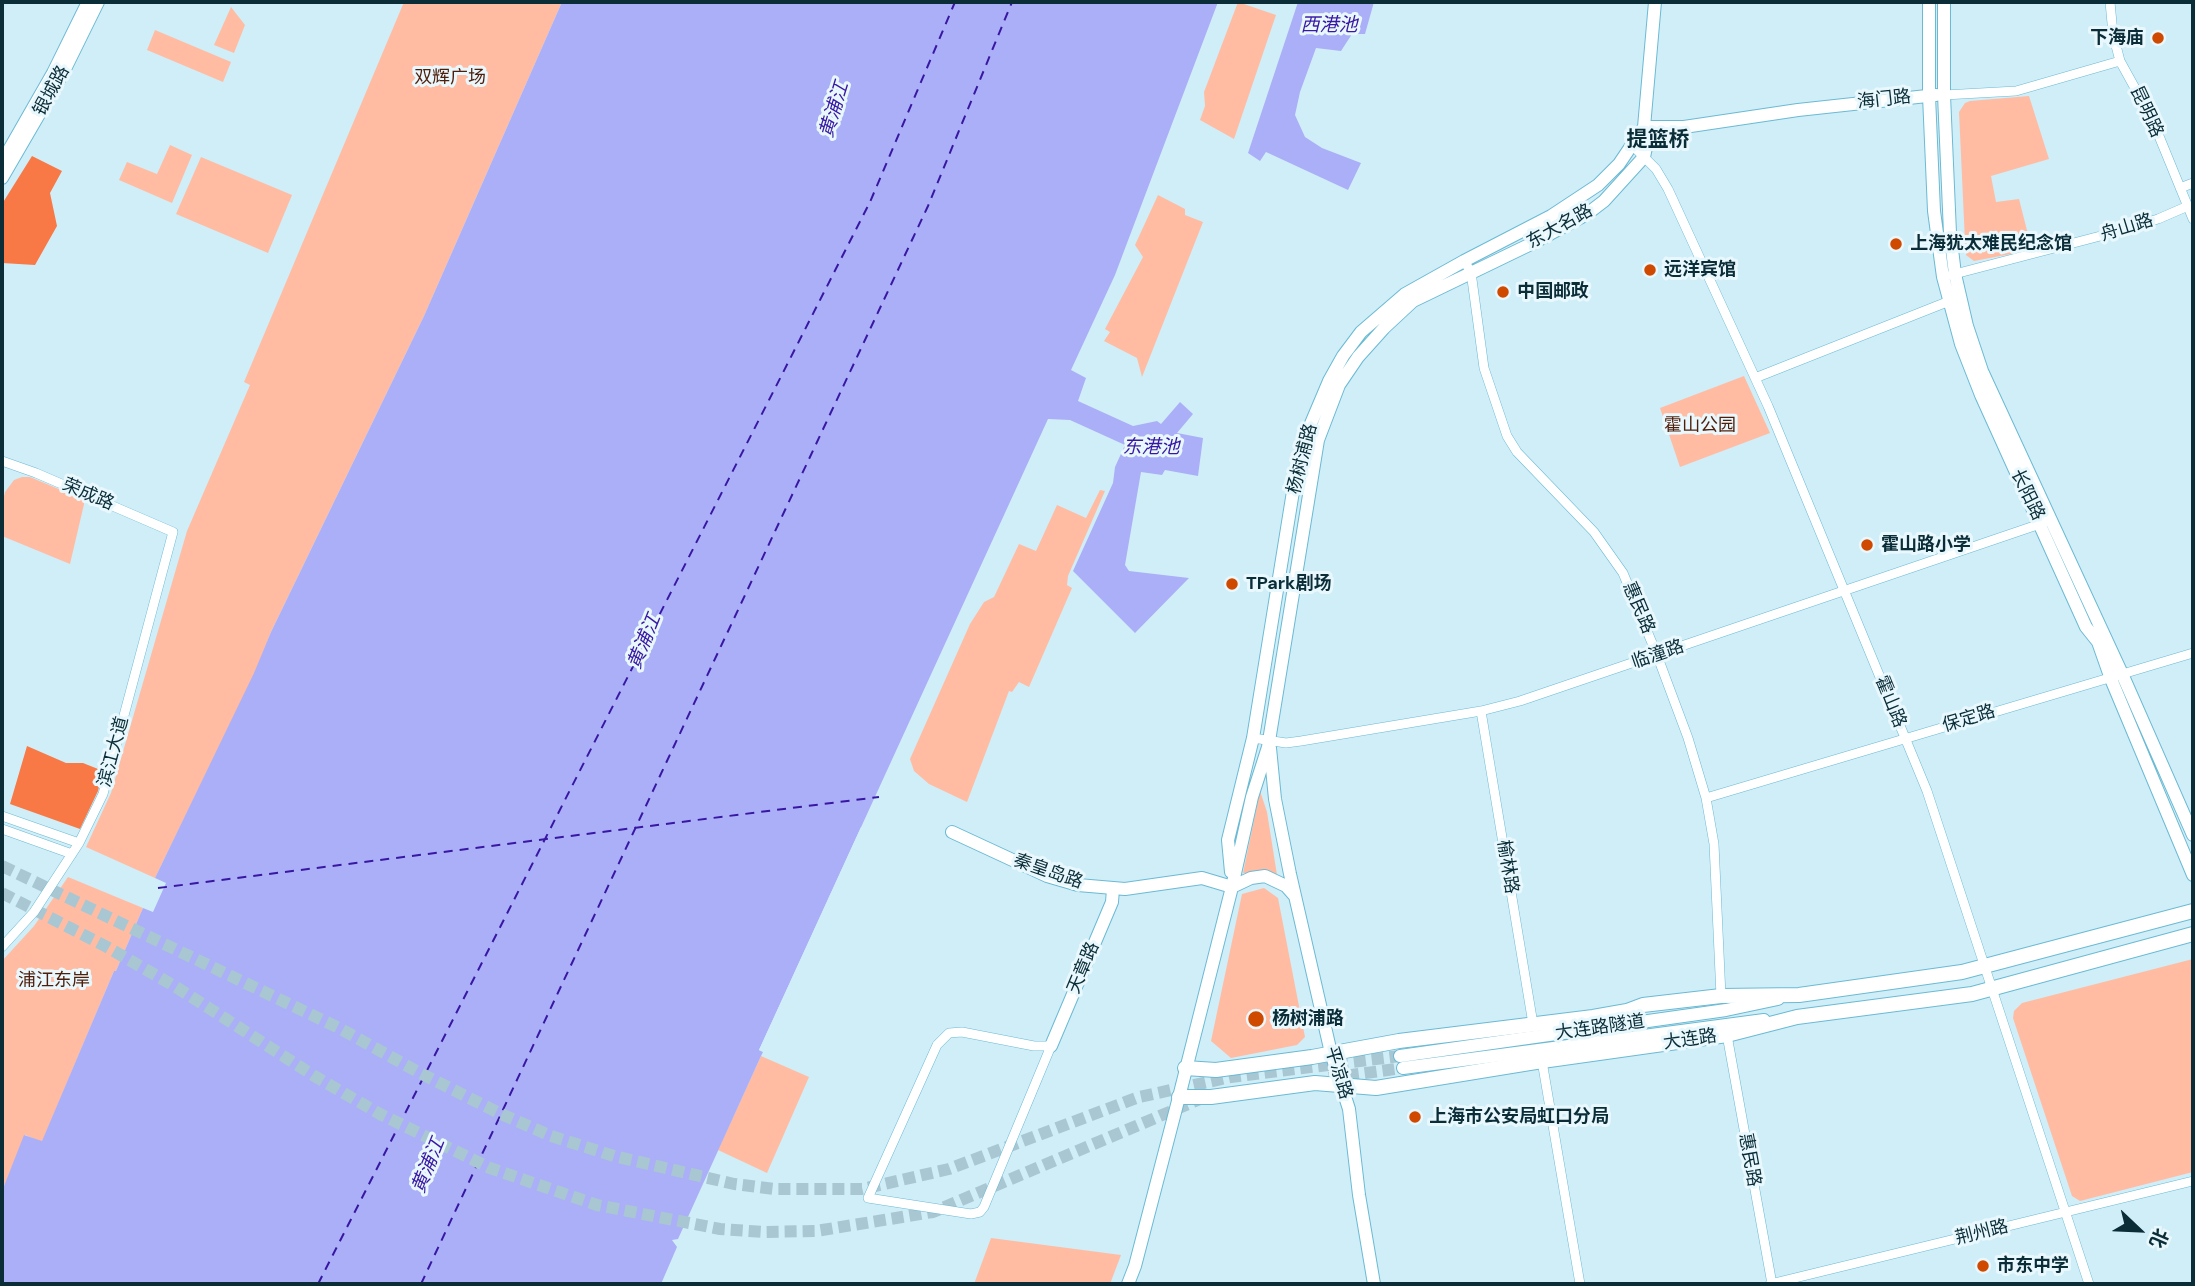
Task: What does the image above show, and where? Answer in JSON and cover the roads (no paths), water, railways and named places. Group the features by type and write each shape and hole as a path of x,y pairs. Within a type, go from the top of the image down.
{"main road":[{"name":"银城路","path":"2,178 88,2"},
{"name":"银城路","path":"2,162 20,140 62,73 98,2"},
{"name":"东大名路","path":"1468,266 1533,243 1587,214 1604,201 1644,157 1648,138 1644,127 1655,2"},
{"name":"长阳路","path":"1928,2 1928,96 1934,211 1955,299 1961,344 1980,395 2046,522 2086,627 2098,642 2117,677 2193,835"},
{"name":"长阳路","path":"1944,2 1949,276"},
{"name":"海门路","path":"1644,127 1684,127 1798,110 1944,95"},
{"name":"东大名路","path":"1468,266 1598,185 1633,146 1644,127"},
{"name":"杨树浦路","path":"1232,887 1228,840 1253,738 1296,473 1304,440 1317,407 1343,356 1361,332 1405,295 1468,266"},
{"name":"杨树浦路","path":"1128,1284 1139,1253 1232,887 1247,816 1269,741 1309,484 1327,413 1339,385 1358,357 1384,328 1413,301 1468,266"},
{"name":"长阳路","path":"2117,677 2193,875"},
{"name":"平凉路","path":"1269,741 1275,799 1295,896 1331,1054 1349,1109 1359,1195 1374,1284"},
{"name":"秦皇岛路","path":"952,832 1047,876 1078,885 1113,890 1202,878 1232,887"},
{"path":"1232,887 1251,878 1265,876 1286,886 1295,896"},
{"name":"天章路","path":"1051,1046 1112,902 1113,890"},
{"path":"1185,1068 1216,1070 1331,1054 1399,1041 1615,1013 1643,1006 1721,996 1798,995 1985,967 2193,911"},
{"name":"大连路","path":"1179,1097 1211,1097 1315,1083 1376,1088 1727,1035 1797,1017 1992,990 2193,934"},
{"name":"大连路隧道","path":"1797,1017 1402,1062 1726,1010 1798,995"}],"street":[{"name":"昆明路","path":"2110,2 2113,34 2120,61 2152,119 2193,219"},
{"name":"海门路","path":"1944,95 2016,91 2120,61"},
{"path":"2,138 20,140"},
{"name":"霍山路","path":"1633,146 1656,169 1668,189 1755,378 1905,738 1942,834 2089,1284"},
{"path":"2180,188 2193,183"},
{"name":"舟山路","path":"1949,276 2108,234 2158,219 2188,206"},
{"name":"惠民路","path":"1468,266 1484,369 1507,436 1517,452 1594,531 1623,573 1688,738 1706,798 1714,844 1721,996"},
{"path":"1755,378 1955,299"},
{"name":"荣成路","path":"2,461 173,532"},
{"name":"临潼路","path":"1253,738 1286,743 1481,711 1577,683 2046,522"},
{"name":"滨江大道","path":"2,947 34,912 79,843 103,794 173,532"},
{"name":"保定路","path":"1706,798 2193,653"},
{"name":"榆林路","path":"1481,711 1533,1024"},
{"path":"2,816 79,843"},
{"path":"2,830 72,854"},
{"path":"962,1032 1034,1046 1051,1046 980,1212 971,1214 868,1198 941,1039 949,1033 962,1032"},
{"name":"惠民路","path":"1727,1035 1771,1284"},
{"path":"1542,1061 1580,1284"},
{"name":"荆州路","path":"1771,1284 2193,1181"}],"water":[{"path":"562,2 1218,2 1115,275 1071,370 1086,378 1078,401 1133,426 1157,421 1161,424 1180,402 1193,414 1177,433 1203,438 1198,476 1165,470 1162,475 1141,472 1125,565 1129,571 1189,578 1135,633 1073,571 1113,483 1115,467 1125,445 1070,420 1048,419 759,1050 763,1052 678,1239 672,1240 677,1247 661,1284 2,1284 2,1191 24,1135 42,1141 143,908 153,912 166,883 155,878 424,316"},
{"name":"西港池","path":"1298,2 1374,2 1365,34 1352,34 1341,51 1316,48 1300,92 1295,115 1305,137 1322,148 1361,163 1348,190 1266,152 1260,161 1248,153"}],"tunnel":[{"path":"2,866 339,1028 420,1073 551,1136 614,1156 734,1184 775,1189 862,1189 949,1169 1139,1097 1231,1077 1400,1056"},
{"path":"2,893 107,947 176,987 316,1077 380,1114 490,1168 597,1205 720,1229 816,1231 933,1212 1200,1099"},
{"path":"1329,1078 1403,1068"}],"place":[{"name":"下海庙","path":"2158,38"},
{"name":"上海犹太难民纪念馆","path":"1896,244"},
{"name":"远洋宾馆","path":"1650,270"},
{"name":"中国邮政","path":"1503,292"},
{"name":"霍山路小学","path":"1867,545"},
{"name":"TPark剧场","path":"1232,584"},
{"name":"杨树浦路","path":"1256,1019"},
{"name":"上海市公安局虹口分局","path":"1415,1117"},
{"name":"市东中学","path":"1983,1266"}],"district":[{"name":"提篮桥","path":"1658,140"}],"park label":[{"name":"双辉广场","path":"450,78"},
{"name":"霍山公园","path":"1700,426"},
{"name":"浦江东岸","path":"54,981"}],"water label":[{"name":"黄浦江","path":"835,110"},
{"name":"东港池","path":"1151,448"},
{"name":"黄浦江","path":"645,642"},
{"name":"黄浦江","path":"429,1166"}]}
